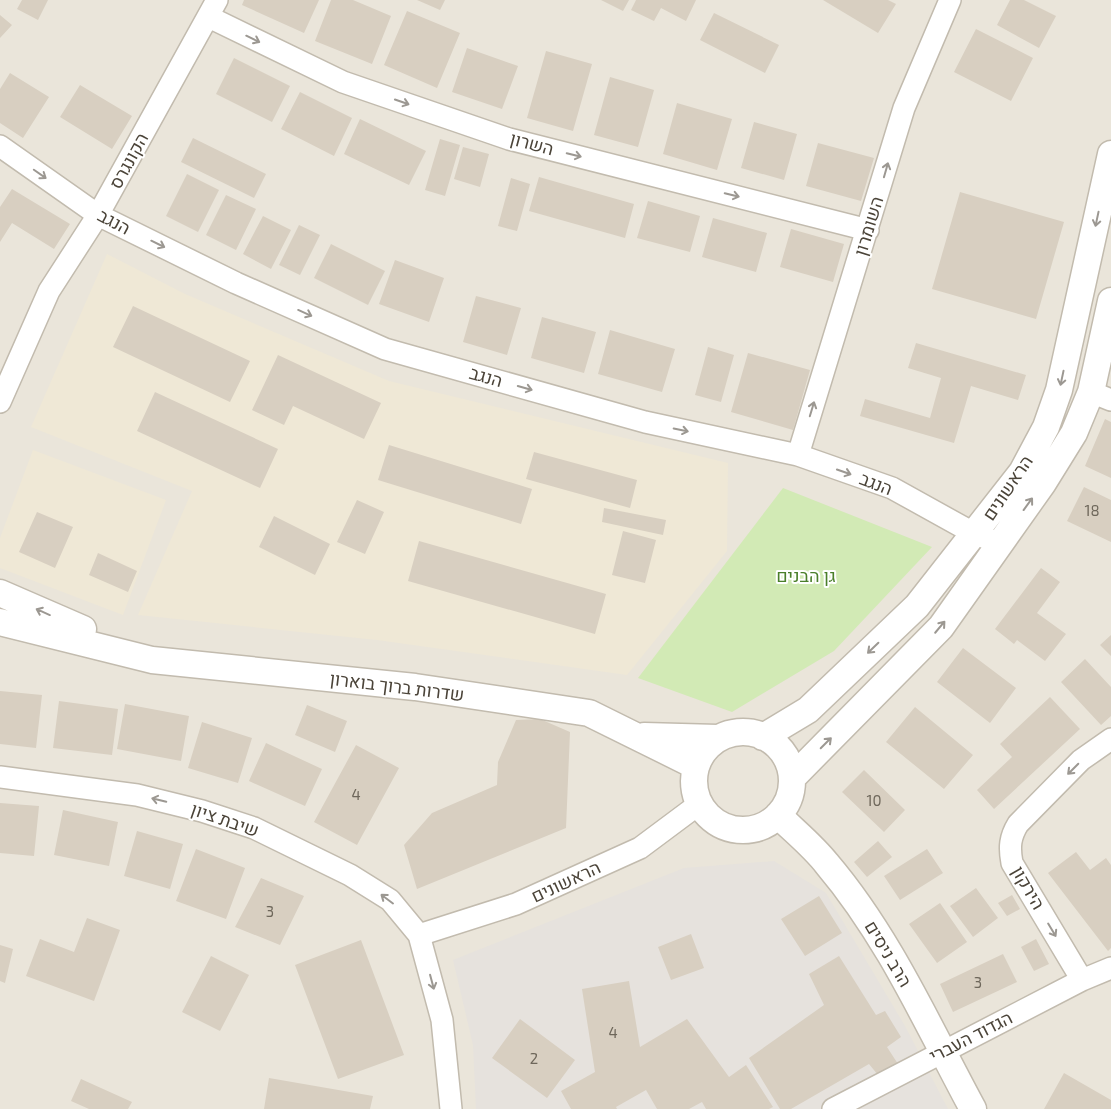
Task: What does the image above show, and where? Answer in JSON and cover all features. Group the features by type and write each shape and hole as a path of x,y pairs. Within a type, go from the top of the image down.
{"street":[{"name":"השומרון","path":"798,456 904,108 948,1"},
{"name":"השרון","path":"213,9 343,82 509,139 868,230"},
{"name":"הקונגרס","path":"0,402 49,291 98,215 213,9"},
{"name":"הנגב","path":"0,146 98,215 236,283 385,349 645,422 798,456 892,488 987,538"},
{"name":"הראשונים","path":"792,778 942,627 1046,427 1059,390 1111,154"},
{"name":"הראשונים","path":"763,736 808,710 1043,483 1074,433 1101,396 1111,301"},
{"name":"שדרות ברוך בוארון","path":"0,593 152,660"},
{"name":"שדרות ברוך בוארון","path":"0,622 152,660 415,687 589,713 638,735 696,766"},
{"path":"748,732 763,736 778,746 788,761 792,778 789,798 778,815 762,826 742,830 717,823 707,815 699,804 695,792 696,766 709,746 718,738 733,733 748,732"},
{"name":"שדרות ברוך בוארון","path":"638,735 718,738"},
{"name":"הירקון","path":"1082,980 1012,863 1009,849 1011,835 1018,824 1082,760 1111,739"},
{"name":"שיבת ציון","path":"0,777 137,795 202,811 254,828 350,875 390,900 420,935"},
{"name":"הראשונים","path":"420,935 516,904 640,848 699,804"},
{"name":"הרב ניסים","path":"778,815 827,863 861,910 894,960 973,1109"},
{"path":"420,935 442,1020 451,1109"},
{"name":"הגדוד העברי","path":"833,1109 1082,980 1111,968"}],"shaded area":[{"path":"0,0 1111,0 1111,1109 0,1109"},
{"path":"107,254 185,294 389,381 728,463 727,551 627,675 377,640 138,615 192,491 31,427"},
{"path":"33,450 166,500 123,615 0,568 0,538"},
{"path":"774,861 826,893 905,1026 948,1109 476,1109 473,1045 453,960 684,868"}],"green space":[{"name":"גן הבנים","path":"783,488 932,547 834,651 732,712 638,678"}],"building":[{"path":"22,0 48,0 38,20 17,9"},
{"path":"244,0 319,0 304,33 242,5"},
{"path":"331,0 353,0 391,16 372,64 315,41"},
{"path":"417,0 445,0 440,10"},
{"path":"601,0 629,0 623,11"},
{"path":"636,0 696,0 686,21 661,8 654,21 631,10"},
{"path":"823,0 888,0 896,4 878,33"},
{"path":"1010,0 1024,0 1056,16 1039,48 997,25"},
{"path":"407,11 460,33 437,88 384,65"},
{"path":"714,13 779,45 765,73 700,40"},
{"path":"0,15 12,25 0,38"},
{"path":"976,29 1033,58 1011,101 954,72"},
{"path":"467,48 518,66 502,109 452,92"},
{"path":"546,51 592,64 573,131 527,118"},
{"path":"234,58 290,86 272,122 216,94"},
{"path":"10,73 49,97 23,138 0,123 0,89"},
{"path":"610,77 654,90 638,147 594,135"},
{"path":"80,85 132,116 112,149 60,117"},
{"path":"300,92 352,118 334,156 281,129"},
{"path":"677,103 732,119 717,170 663,154"},
{"path":"360,119 426,151 409,185 344,154"},
{"path":"754,122 797,134 784,180 741,168"},
{"path":"193,138 266,174 254,198 181,162"},
{"path":"440,139 460,145 445,196 425,190"},
{"path":"818,143 874,158 861,201 806,186"},
{"path":"463,147 489,154 480,187 454,179"},
{"path":"187,174 219,190 198,232 166,216"},
{"path":"539,177 634,204 625,238 529,211"},
{"path":"511,178 530,184 517,231 498,226"},
{"path":"12,189 70,224 54,249 12,223 0,242 0,207"},
{"path":"960,192 1064,222 1036,319 932,289"},
{"path":"226,195 256,209 236,250 206,235"},
{"path":"648,201 700,216 690,252 637,238"},
{"path":"263,216 291,230 271,269 243,254"},
{"path":"713,218 767,233 756,272 702,257"},
{"path":"299,225 320,235 300,275 279,265"},
{"path":"791,229 844,244 833,282 780,267"},
{"path":"331,244 385,271 368,305 314,278"},
{"path":"395,260 444,278 429,322 379,304"},
{"path":"476,296 521,308 507,355 463,342"},
{"path":"133,306 250,361 230,402 113,347"},
{"path":"542,317 596,332 584,373 531,358"},
{"path":"610,330 675,349 662,392 598,374"},
{"path":"916,343 1026,375 1018,400 971,386 954,443 860,416 865,399 930,418 941,378 908,368"},
{"path":"708,347 734,355 721,402 695,395"},
{"path":"748,353 810,370 793,430 731,412"},
{"path":"278,355 381,403 364,439 293,406 284,425 252,410"},
{"path":"155,392 278,449 260,488 137,431"},
{"path":"1105,419 1111,422 1111,478 1085,466"},
{"path":"389,445 532,489 521,524 378,480"},
{"path":"534,452 637,480 630,508 526,479"},
{"path":"1084,487 1111,500 1111,542 1067,521"},
{"path":"357,500 384,512 365,554 337,542"},
{"path":"604,508 666,520 663,535 602,522"},
{"path":"37,512 73,527 55,568 19,552"},
{"path":"274,516 330,544 315,575 259,547"},
{"path":"623,531 656,540 645,583 612,575"},
{"path":"419,541 606,594 595,634 408,581"},
{"path":"98,553 137,571 128,592 89,575"},
{"path":"1041,568 1060,582 1037,613 1066,634 1045,661 1017,640 1014,644 995,629"},
{"path":"1111,635 1111,656 1100,645"},
{"path":"963,648 1016,688 990,723 937,682"},
{"path":"1085,659 1111,687 1111,716 1101,725 1061,682"},
{"path":"0,691 42,695 36,748 0,744"},
{"path":"1050,697 1080,729 994,809 977,790 1012,757 1000,744"},
{"path":"59,701 118,709 112,755 53,748"},
{"path":"125,704 189,716 181,761 117,749"},
{"path":"307,705 347,721 335,752 295,735"},
{"path":"915,707 973,755 944,789 886,742"},
{"path":"540,719 570,732 566,828 417,889 404,845 432,813 497,785 498,762 516,720"},
{"path":"202,722 252,738 238,783 188,768"},
{"path":"266,743 322,769 305,806 249,781"},
{"path":"356,745 399,768 357,845 314,822"},
{"path":"864,770 905,810 884,832 842,792"},
{"path":"0,803 39,806 34,856 0,853"},
{"path":"63,810 118,822 109,866 54,855"},
{"path":"137,831 183,844 170,889 124,876"},
{"path":"878,841 892,857 867,877 854,862"},
{"path":"196,849 245,868 226,919 176,901"},
{"path":"927,849 943,873 900,900 884,876"},
{"path":"1076,852 1090,870 1106,858 1111,865 1111,948 1108,951 1048,873"},
{"path":"261,878 304,896 280,945 235,927"},
{"path":"976,888 998,918 973,937 950,906"},
{"path":"1012,895 1020,909 1007,916 998,903"},
{"path":"819,896 842,933 805,956 781,919"},
{"path":"940,903 967,942 937,963 909,924"},
{"path":"87,918 120,930 94,1001 26,976 40,939 74,952"},
{"path":"691,934 704,968 671,980 658,947"},
{"path":"1036,939 1049,964 1034,971 1021,947"},
{"path":"361,940 404,1055 338,1079 295,965"},
{"path":"0,945 13,949 5,983 0,981"},
{"path":"1003,954 1017,982 953,1012 940,984"},
{"path":"211,956 249,975 220,1031 182,1012"},
{"path":"839,956 876,1015 885,1011 901,1037 887,1047 898,1064 878,1075 869,1064 791,1109 780,1109 749,1058 824,1005 809,974"},
{"path":"629,981 640,1047 687,1019 729,1077 746,1065 773,1107 769,1109 706,1109 702,1102 689,1109 657,1109 646,1090 616,1107 617,1109 571,1109 561,1091 595,1072 582,989"},
{"path":"520,1019 575,1060 547,1098 492,1058"},
{"path":"1064,1073 1111,1100 1111,1109 1044,1109"},
{"path":"269,1078 373,1096 370,1109 264,1109"},
{"path":"81,1079 132,1102 128,1109 89,1109 71,1101"}]}
